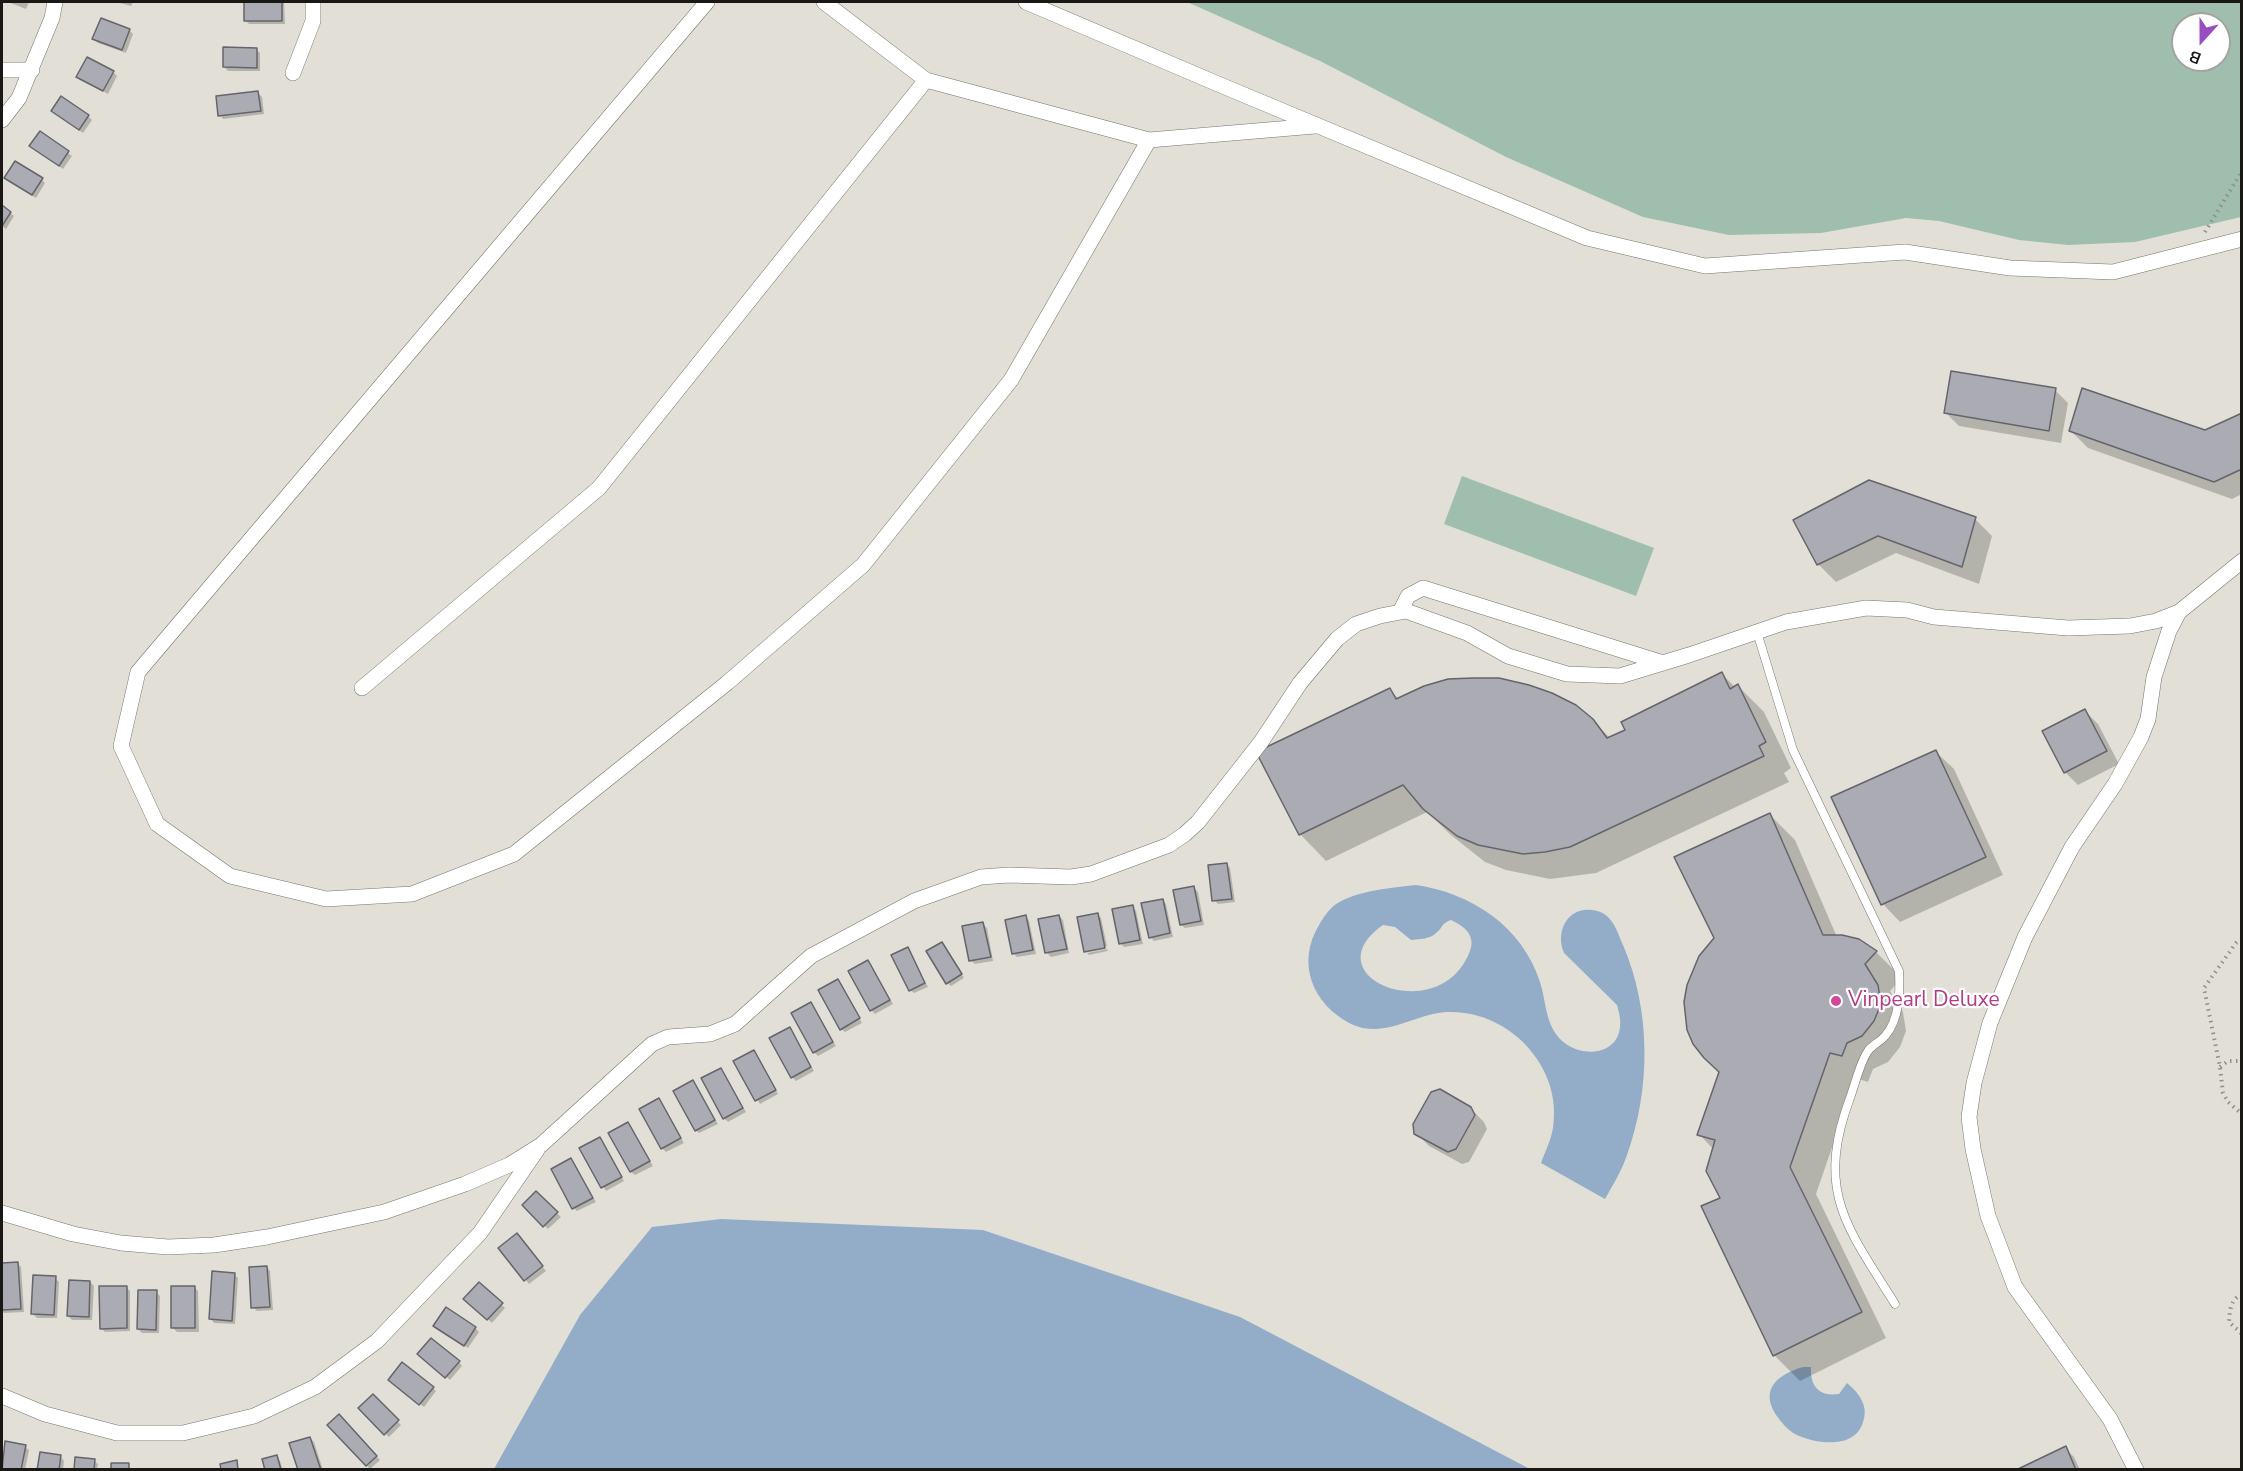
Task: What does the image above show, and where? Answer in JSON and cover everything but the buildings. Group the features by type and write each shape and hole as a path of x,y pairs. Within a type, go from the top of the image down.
{"street":[{"path":"2,120 19,98 32,70 52,18 55,2"},
{"path":"293,73 313,21 313,2"},
{"path":"707,2 138,672 121,746 157,824 230,876 326,899 412,894 514,854 727,683 863,565 1011,380 1149,140"},
{"path":"824,2 926,80 1149,140 1318,126"},
{"path":"1026,2 1587,238 1705,266 1905,252 2010,268 2113,272 2241,239"},
{"path":"2,70 32,70"},
{"path":"362,688 599,488 926,80"},
{"path":"2,1214 74,1234 121,1243 168,1247 214,1245 288,1233 384,1212 465,1184 509,1165 541,1145 652,1044 668,1037 710,1034 735,1024 811,956 914,901 981,877 1009,875 1071,877 1091,874 1169,845 1198,822 1260,742 1300,683 1337,639 1356,624 1380,616 1406,611 1467,633 1508,656 1567,674 1620,676 1786,621 1866,608 1908,610 1934,617 2068,628 2130,626 2156,621 2179,612 2241,561"},
{"path":"1400,612 1408,596 1423,588 1663,663"},
{"path":"2136,1470 2110,1419 2015,1287 1988,1216 1973,1149 1969,1117 1974,1083 1990,1023 2025,937 2072,847 2115,784 2141,737 2148,719 2154,677 2169,631 2179,612"},
{"path":"2,1396 45,1414 117,1433 183,1433 254,1416 315,1387 377,1341 480,1233 541,1145"}],"lane":[{"path":"1757,632 1793,750 1899,970 1900,994 1895,1014 1887,1035 1868,1051 1848,1105 1836,1148 1834,1180 1838,1200 1851,1233 1895,1304"}],"path":[{"path":"2193,252 2241,171"},
{"path":"2241,939 2204,988 2223,1093 2228,1102 2241,1114"},
{"path":"2220,1067 2228,1061 2241,1061"},
{"path":"2241,1294 2234,1298 2229,1322 2241,1334"}],"green space":[{"path":"1187,2 2241,2 2241,217 2135,242 2068,245 2019,240 1939,221 1906,218 1821,233 1729,235 1643,217 1506,157 1320,61"},
{"path":"1462,476 1654,548 1636,596 1444,524"}],"water":[{"path":"1416,885 1436,889 1475,904 1507,929 1521,944 1532,962 1554,1031 1566,1044 1582,1051 1599,1051 1613,1043 1618,1036 1620,1016 1617,1005 1564,953 1562,929 1570,917 1583,910 1599,911 1612,922 1623,945 1639,996 1643,1023 1644,1077 1635,1130 1623,1166 1605,1199 1541,1163 1553,1128 1554,1105 1549,1084 1540,1064 1527,1046 1511,1032 1492,1021 1470,1014 1448,1012 1436,1013 1388,1027 1364,1028 1337,1016 1318,994 1309,968 1309,954 1312,939 1329,911 1345,899 1375,890","holes":["1448,921 1456,922 1470,936 1470,951 1455,975 1433,988 1410,991 1388,987 1370,977 1361,962 1364,944 1383,925 1395,927 1411,940 1431,936"]},
{"path":"721,1219 983,1230 1240,1317 1530,1469 494,1469 580,1315 652,1227"},
{"path":"1803,1367 1811,1367 1814,1385 1821,1392 1839,1394 1847,1383 1859,1396 1864,1405 1865,1416 1859,1431 1852,1437 1834,1442 1803,1438 1793,1433 1779,1419 1770,1401 1773,1386 1784,1375"}],"place":[{"name":"Vinpearl Deluxe","path":"1836,1001"}]}
